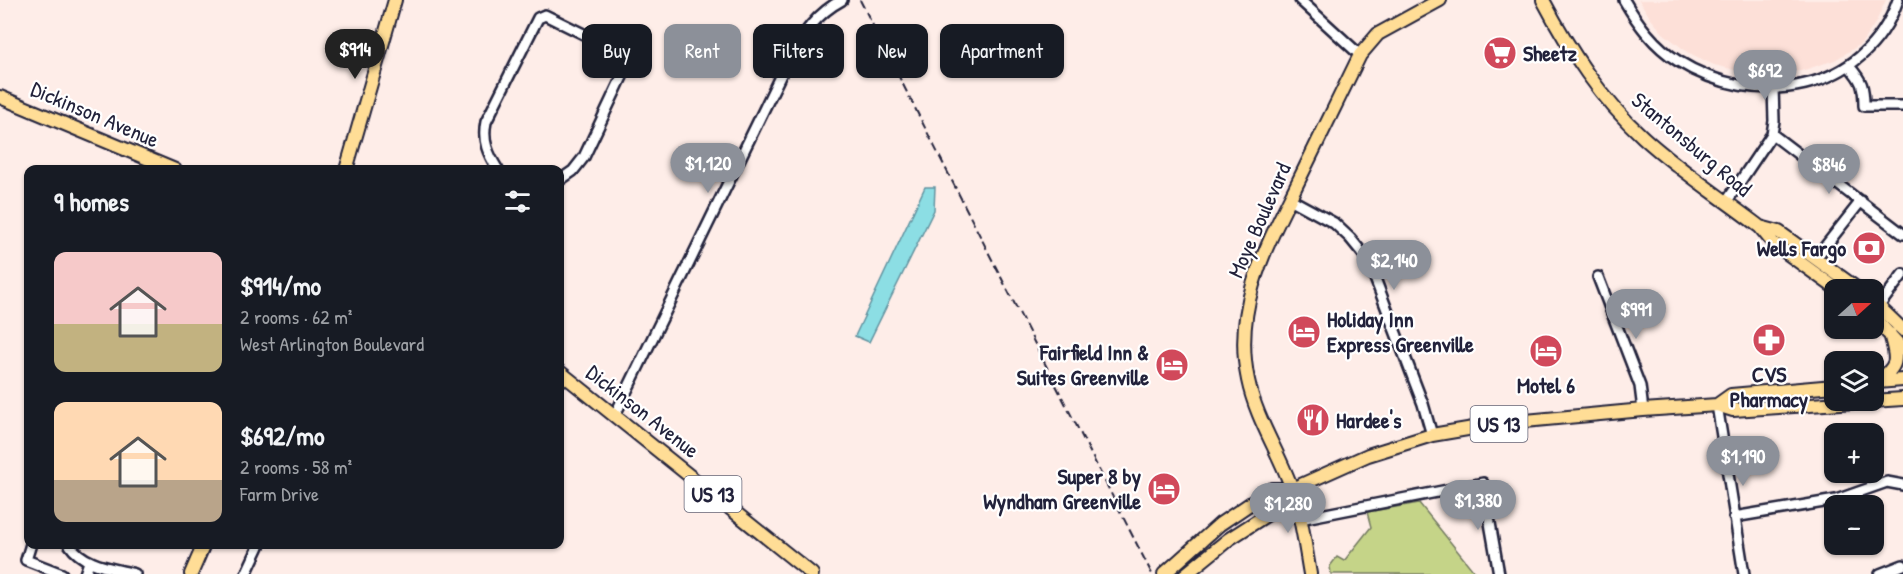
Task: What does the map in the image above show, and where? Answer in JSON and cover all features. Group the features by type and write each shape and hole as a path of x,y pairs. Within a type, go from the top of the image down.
{"main road":[{"path":"347,165 395,0"},
{"name":"Moye Boulevard","path":"1310,574 1292,489 1258,414 1252,395 1244,345 1248,298 1256,273 1290,199 1360,55 1378,34 1440,0"},
{"name":"Stantonsburg Road","path":"1543,0 1563,37 1588,75 1621,115 1643,137 1760,227 1773,243 1824,280"},
{"name":"Dickinson Avenue","path":"0,97 162,165"},
{"name":"Stantonsburg Road","path":"1760,227 1779,232 1844,279"},
{"path":"1884,316 1903,330"},
{"path":"1884,324 1903,348"},
{"path":"1884,377 1894,367 1895,353 1890,334"},
{"name":"Dickinson Avenue","path":"564,375 812,574"},
{"path":"1884,381 1903,380"},
{"name":"US 13","path":"1717,405 1731,395 1824,387"},
{"name":"US 13","path":"1164,574 1204,537 1272,489 1292,489 1368,455 1432,435 1503,423 1642,410 1717,405 1734,410 1903,399"},
{"name":"US 13","path":"1186,574 1228,539 1279,507 1292,489"},
{"path":"191,574 202,549"}],"street":[{"path":"615,415 789,58 814,20 842,0"},
{"path":"1300,0 1360,55"},
{"path":"1624,0 1649,37 1678,61 1722,81 1755,87 1811,83 1828,78 1849,66 1876,43 1893,14 1898,0"},
{"path":"1893,14 1903,18"},
{"path":"496,165 486,146 484,131 486,122 538,18 545,15 628,56 630,60 584,157 573,171 564,177"},
{"path":"1849,66 1860,78 1864,88 1864,106 1903,106"},
{"path":"1726,201 1772,134 1773,87"},
{"path":"1772,134 1903,234"},
{"path":"1290,199 1334,223 1368,260 1423,404 1432,435"},
{"path":"1816,258 1861,201"},
{"path":"1884,298 1903,274"},
{"path":"1598,277 1640,386 1642,410"},
{"path":"1717,405 1744,574"},
{"path":"1734,517 1836,500 1887,482 1903,485"},
{"path":"1300,519 1483,483 1499,574"},
{"path":"29,549 26,560 40,570 62,574"},
{"path":"72,549 89,562 135,574"},
{"path":"246,574 258,549"},
{"path":"85,574 89,562"},
{"path":"1880,574 1903,565"}],"shaded area":[{"path":"1639,0 1886,0 1876,22 1861,44 1835,60 1801,71 1748,73 1714,65 1687,52 1663,33"}],"green space":[{"path":"1419,503 1476,574 1331,574 1330,566 1337,557 1344,561 1371,527 1367,512"}],"water":[{"path":"925,187 935,187 934,210 869,342 855,336"}],"railway":[{"path":"860,0 1152,574"}],"place":[{"name":"Sheetz","path":"1500,53"},
{"name":"Wells Fargo","path":"1869,248"},
{"name":"Holiday Inn Express Greenville","path":"1304,332"},
{"name":"CVS Pharmacy","path":"1769,340"},
{"name":"Motel 6","path":"1546,351"},
{"name":"Fairfield Inn & Suites Greenville","path":"1172,365"},
{"name":"Hardee's","path":"1313,420"},
{"name":"Super 8 by Wyndham Greenville","path":"1164,489"}]}
